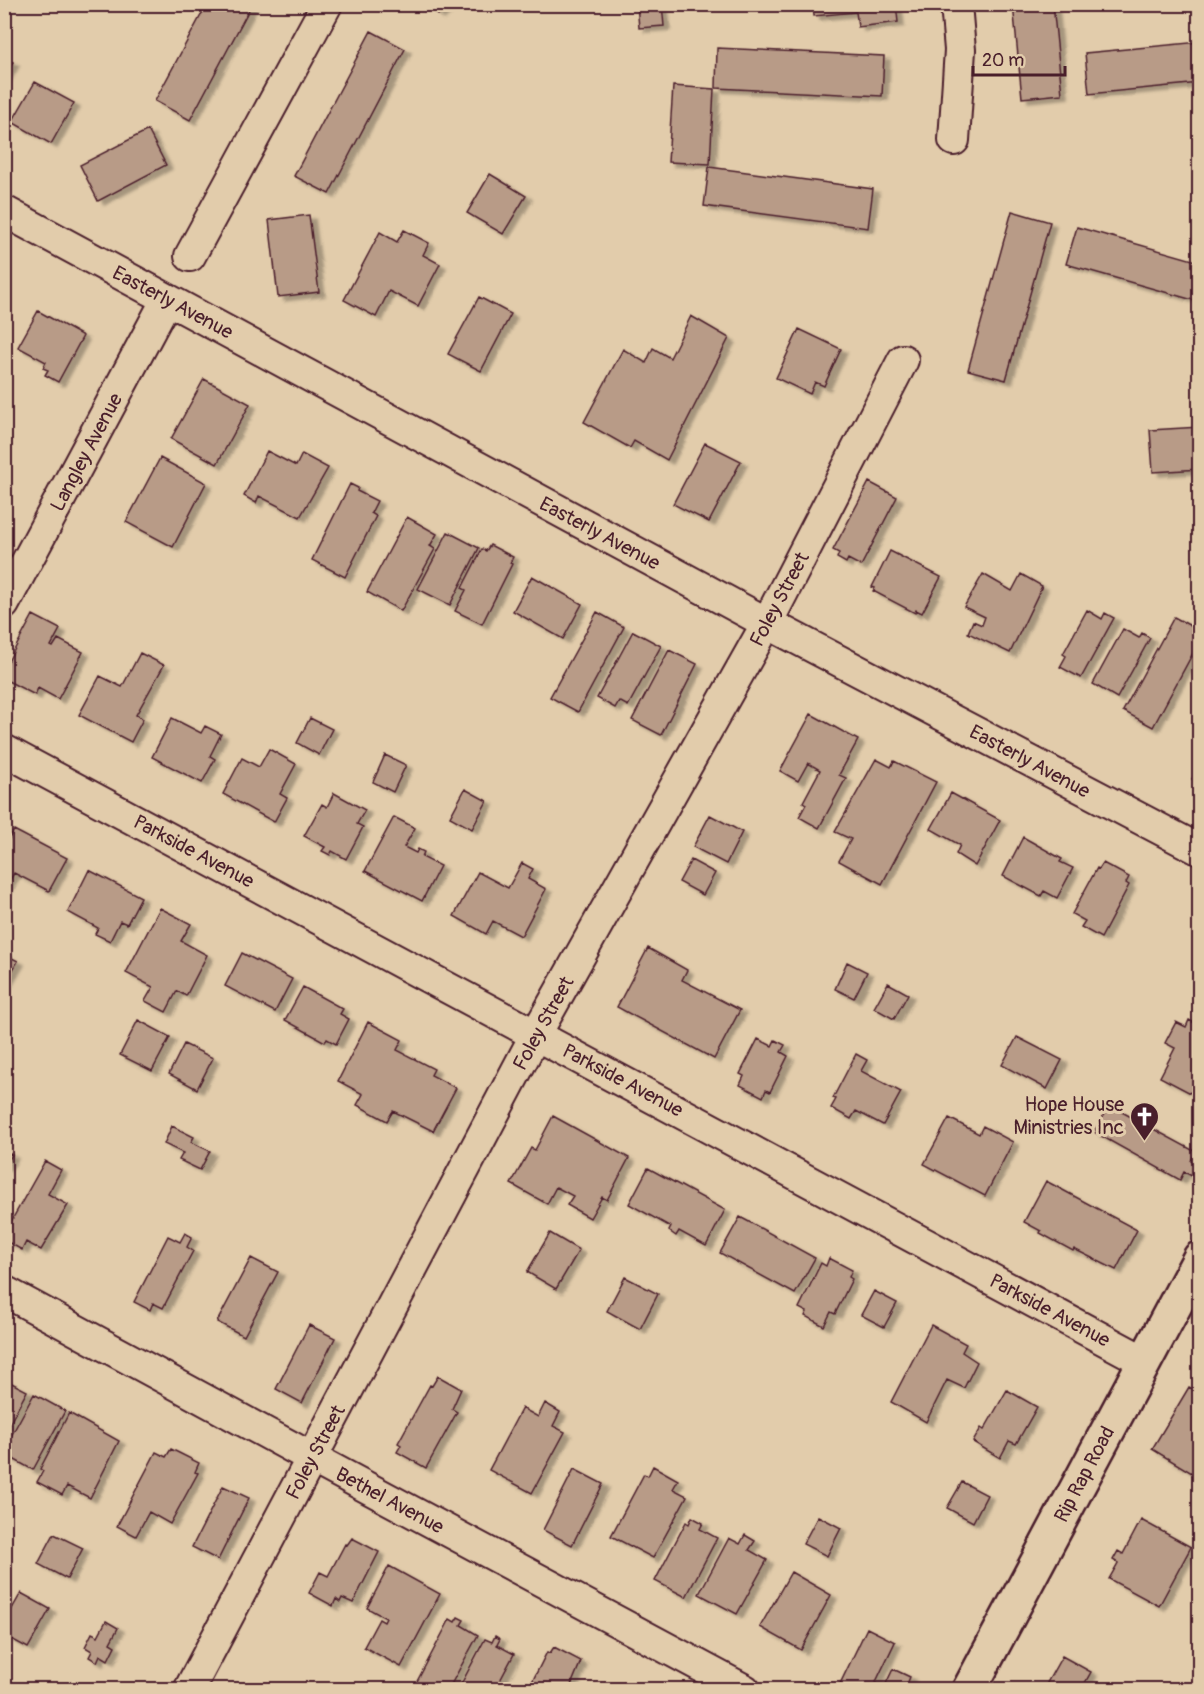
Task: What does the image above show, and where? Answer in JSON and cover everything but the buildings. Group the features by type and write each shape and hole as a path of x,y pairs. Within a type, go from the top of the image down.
{"main road":[{"name":"Rip Rap Road","path":"969,1689 1200,1258"}],"street":[{"path":"190,256 327,4"},
{"path":"954,140 960,50 956,4"},
{"name":"Easterly Avenue","path":"4,211 767,623 1200,850"},
{"name":"Langley Avenue","path":"4,604 167,299"},
{"name":"Foley Street","path":"189,1689 536,1034 767,623 903,360"},
{"name":"Parkside Avenue","path":"4,750 1144,1361"},
{"name":"Bethel Avenue","path":"4,1291 745,1689"}],"place":[{"name":"Hope House Ministries Inc","path":"1145,1142"}]}
